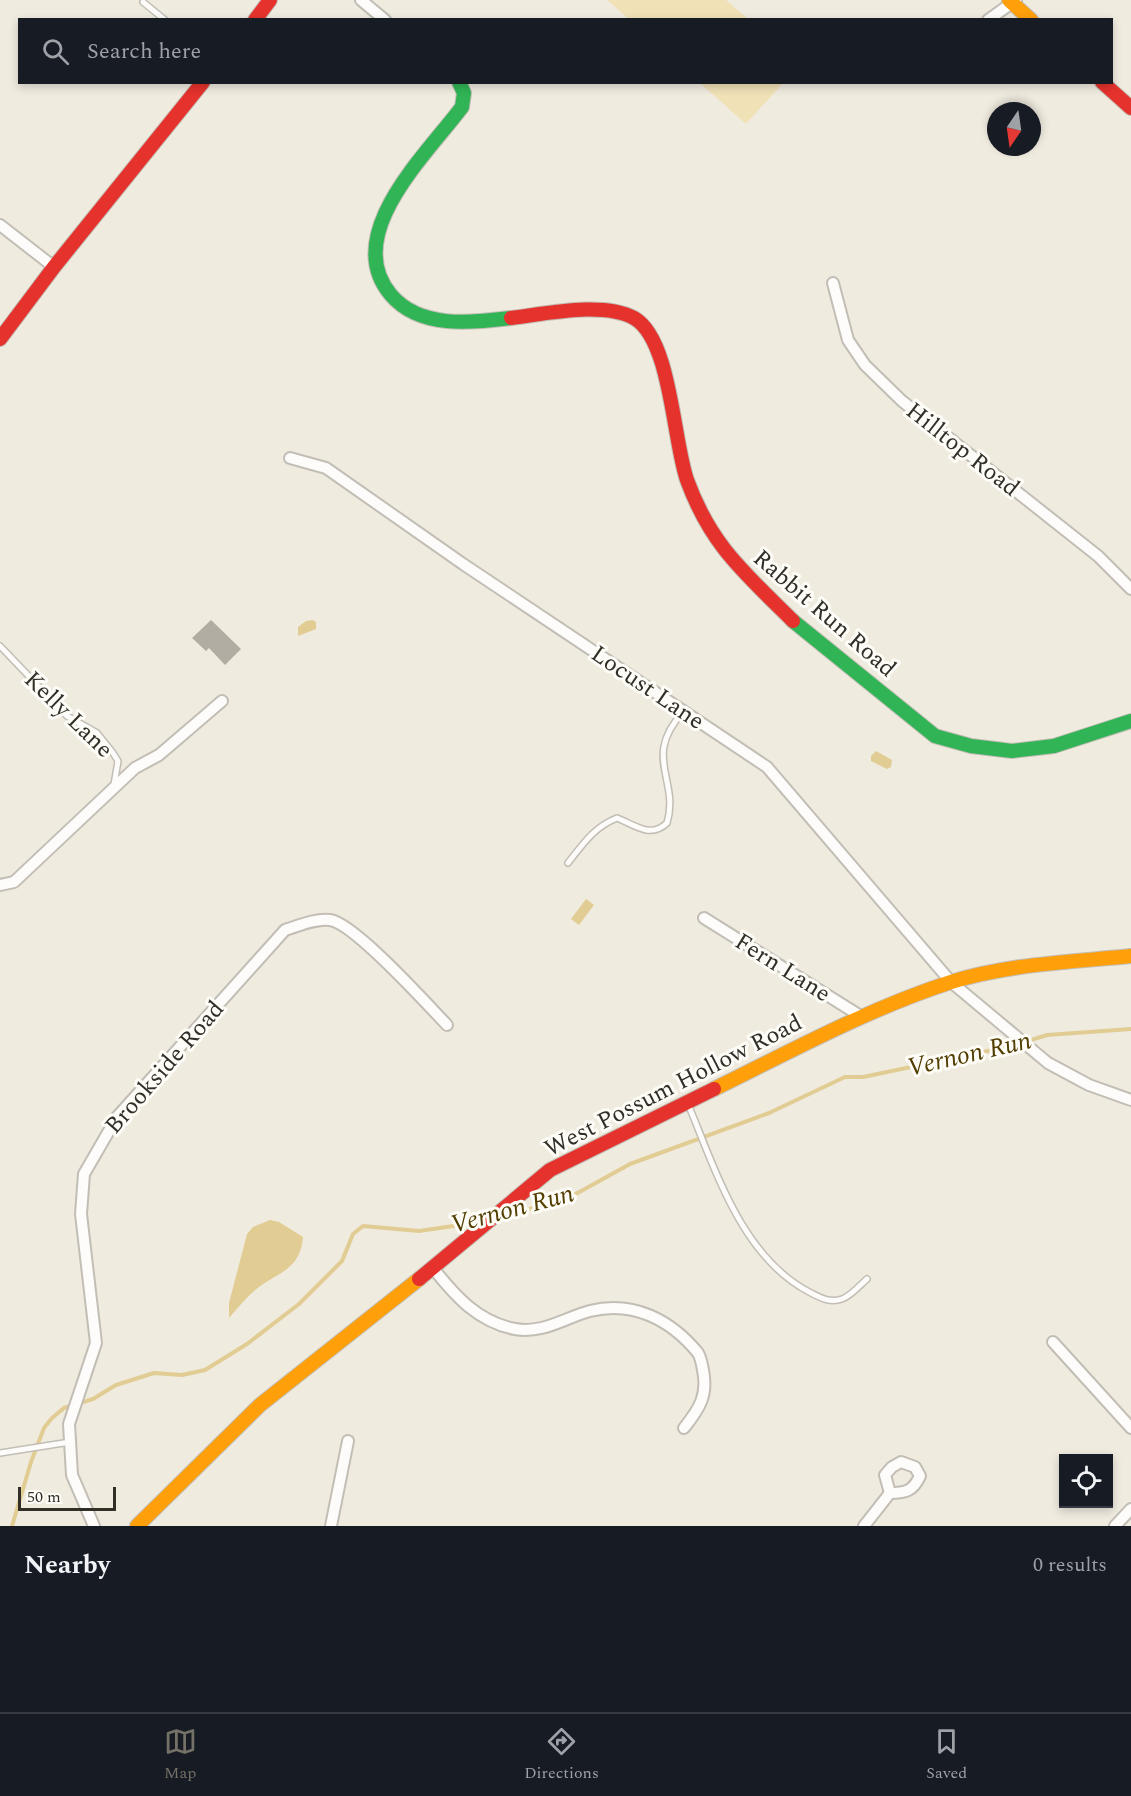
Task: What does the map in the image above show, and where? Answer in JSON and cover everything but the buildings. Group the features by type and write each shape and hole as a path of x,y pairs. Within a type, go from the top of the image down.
{"street":[{"path":"256,18 270,0"},
{"path":"361,0 384,18"},
{"path":"991,18 1013,1 1029,18"},
{"path":"0,339 54,267 201,84"},
{"name":"Rabbit Run Road","path":"460,84 464,93 462,107 393,200 375,238 373,260 389,297 405,310 456,323 602,310 627,315 639,321 654,337 660,355 686,477 703,520 725,553 794,622 935,736 971,746 1012,751 1054,746 1131,722"},
{"path":"1104,84 1131,108"},
{"path":"0,225 54,267"},
{"name":"Hilltop Road","path":"834,283 848,340 866,365 902,401 1098,556 1131,589"},
{"name":"Locust Lane","path":"290,458 326,468 463,564 767,767 951,982 1048,1063 1089,1085 1131,1100"},
{"path":"0,885 14,882 135,768 159,755 222,700"},
{"name":"Fern Lane","path":"704,918 862,1017"},
{"name":"Brookside Road","path":"94,1526 72,1475 69,1424 96,1342 81,1214 84,1174 117,1117 285,930 331,920 356,934 447,1025"},
{"name":"West Possum Hollow Road","path":"137,1526 260,1405 433,1268 550,1170 862,1017 951,982 1001,970 1131,956"},
{"path":"433,1268 458,1300 484,1318 516,1329 550,1327 589,1311 617,1307 643,1312 674,1327 700,1356 706,1383 701,1407 684,1428"},
{"path":"1053,1342 1130,1427"},
{"path":"331,1526 348,1441"},
{"path":"864,1526 890,1492"},
{"path":"1115,1526 1131,1509"}],"lane":[{"path":"143,2 163,18"},
{"name":"Kelly Lane","path":"0,646 67,716 97,733 113,753 118,761 118,771 113,789"},
{"path":"568,863 593,831 617,818 645,831 652,831 666,823 669,805 663,745 667,731 684,711"},
{"path":"687,1102 724,1189 747,1232 765,1255 795,1285 825,1300 844,1299 867,1279"},
{"path":"0,1453 70,1442"}],"shaded area":[{"path":"607,0 726,0 747,18 628,18"},
{"path":"701,84 782,84 746,124"},
{"path":"306,621 316,622 316,629 298,636 298,627"},
{"path":"876,751 892,760 891,767 887,769 871,761 871,756"},
{"path":"586,899 594,905 579,925 571,919"},
{"path":"270,1220 279,1222 303,1237 298,1256 288,1268 255,1290 229,1318 229,1303 247,1234 253,1227"}],"waterway":[{"name":"Vernon Run","path":"502,1216 565,1200 630,1164 769,1113 845,1077 863,1077 1012,1046 1047,1035 1131,1029"},
{"name":"Vernon Run","path":"12,1526 31,1462 44,1428 64,1408 93,1399 116,1385 154,1373 182,1375 205,1370 247,1344 299,1304 342,1261 353,1234 363,1226 419,1231 481,1222"}],"traffic: fast":[{"path":"460,84 464,93 462,107 411,171 394,196 382,222 376,247 378,272 391,295 416,314 431,319 463,322 511,318"},
{"path":"793,621 935,736 971,746 1012,751 1054,746 1131,721"}],"traffic: slow":[{"path":"1009,0 1029,18"},
{"path":"714,1089 860,1018 951,982 1017,967 1131,956"},
{"path":"137,1526 260,1405 419,1279"}],"traffic: jam":[{"path":"256,18 270,0"},
{"path":"0,339 54,267 201,84"},
{"path":"1104,84 1131,108"},
{"path":"511,318 574,310 606,310 634,318 646,329 656,347 663,368 682,462 696,503 718,541 731,557 793,621"},
{"path":"419,1279 550,1170 714,1089"}]}
